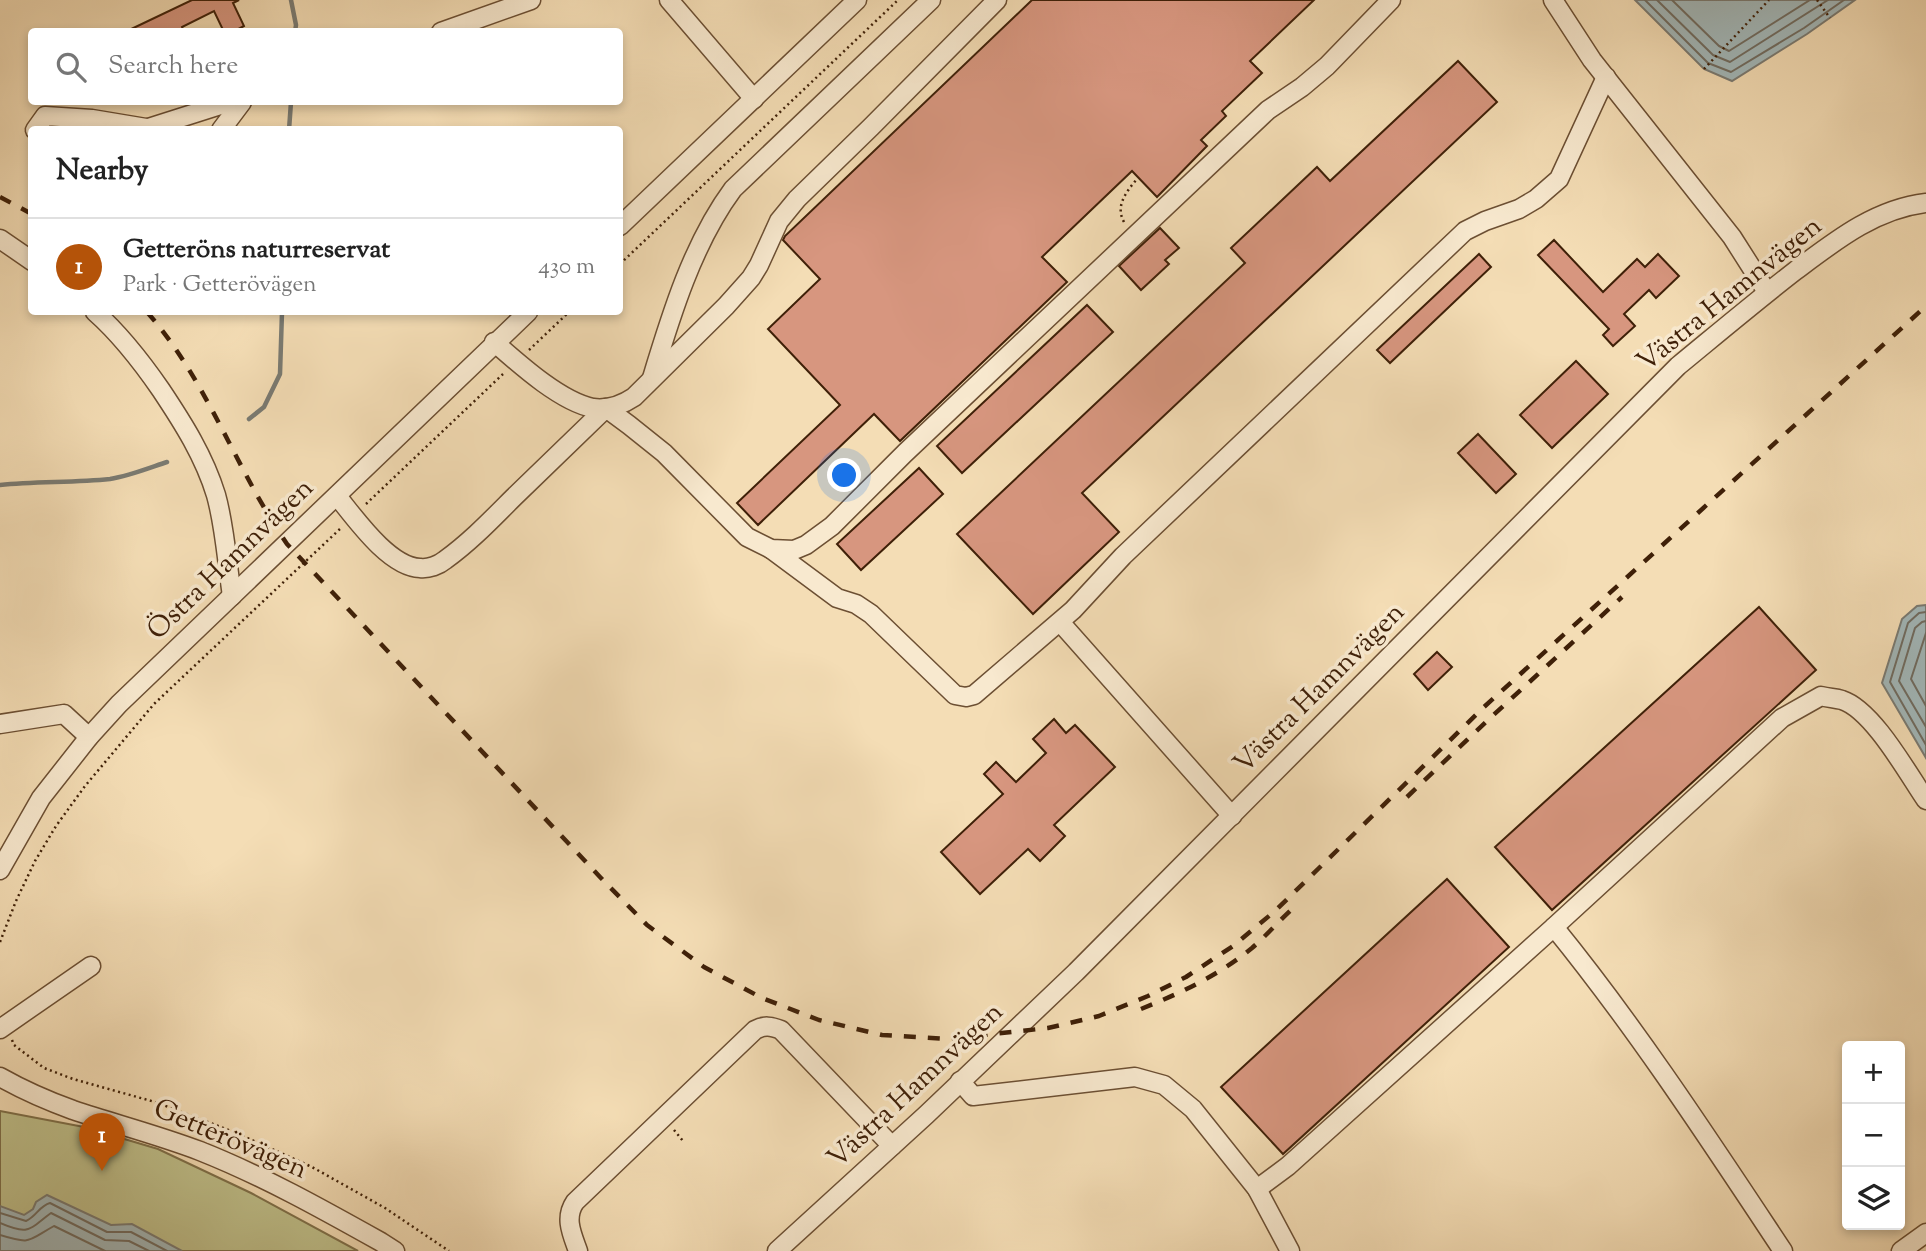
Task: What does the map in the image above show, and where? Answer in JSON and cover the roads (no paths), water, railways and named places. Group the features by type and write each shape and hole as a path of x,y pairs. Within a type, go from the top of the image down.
{"street":[{"path":"452,28 531,0"},
{"path":"669,0 754,99"},
{"path":"623,223 857,0"},
{"path":"651,382 671,316 688,274 713,219 728,196 761,161 931,0"},
{"path":"494,342 545,384 594,408 624,404 635,397 751,278 779,221 797,199 997,0"},
{"path":"771,549 794,550 806,545 832,526 905,453 1268,110 1302,88 1327,66 1391,0"},
{"path":"1553,0 1606,77 1732,237 1768,292"},
{"path":"606,408 664,453 747,537 771,549 837,597 856,604 871,614 956,695 974,695 1060,622 1122,556 1450,244 1465,231 1519,209 1554,184 1567,165 1606,77"},
{"path":"154,126 220,105"},
{"path":"224,126 240,105"},
{"path":"39,126 45,116 92,119 128,126"},
{"name":"Västra Hamnvägen","path":"777,1251 1076,972 1659,384 1768,292 1834,242 1866,222 1908,205 1926,204"},
{"path":"0,239 28,258"},
{"path":"99,315 115,329 138,357 188,430 202,459 216,495 232,596"},
{"name":"Östra Hamnvägen","path":"0,870 32,811 89,737 119,704 524,315"},
{"path":"337,496 376,542 391,555 406,565 429,568 443,562 472,538 606,408"},
{"path":"1060,622 1232,816"},
{"path":"1257,1189 1288,1166 1782,718 1821,696 1844,701 1877,729 1926,800"},
{"path":"0,724 64,714 89,737"},
{"path":"1554,927 1597,980 1679,1096 1783,1251"},
{"path":"0,1029 91,966"},
{"path":"578,1251 569,1216 575,1202 760,1027 770,1026 781,1030 892,1146"},
{"name":"Getterövägen","path":"0,1077 71,1109 200,1151 283,1188 395,1251"},
{"path":"960,1081 973,1096 1135,1077 1164,1085 1193,1109 1257,1189 1290,1251"},
{"path":"1901,1251 1926,1233"}],"water":[{"path":"1635,0 1855,0 1732,81 1704,69"},
{"path":"1926,605 1926,758 1882,683 1902,619 1917,606"},
{"path":"47,1195 111,1225 132,1224 182,1251 0,1251 0,1206 24,1215"}],"waterway":[{"path":"291,0 296,28"},
{"path":"289,126 291,105"},
{"path":"249,419 264,407 280,374 282,315"},
{"path":"0,485 110,479 167,462"}],"railway":[{"path":"0,197 28,212"},
{"path":"149,315 187,367 287,544 647,925 704,967 762,998 819,1020 882,1035 946,1039 1048,1028 1099,1016 1186,977 1233,946 1275,911 1484,707 1926,306"},
{"path":"1407,797 1622,597"},
{"path":"1141,1009 1185,990 1226,967 1252,948 1291,910"}],"place":[{"name":"Getteröns naturreservat","path":"102,1171"}]}
